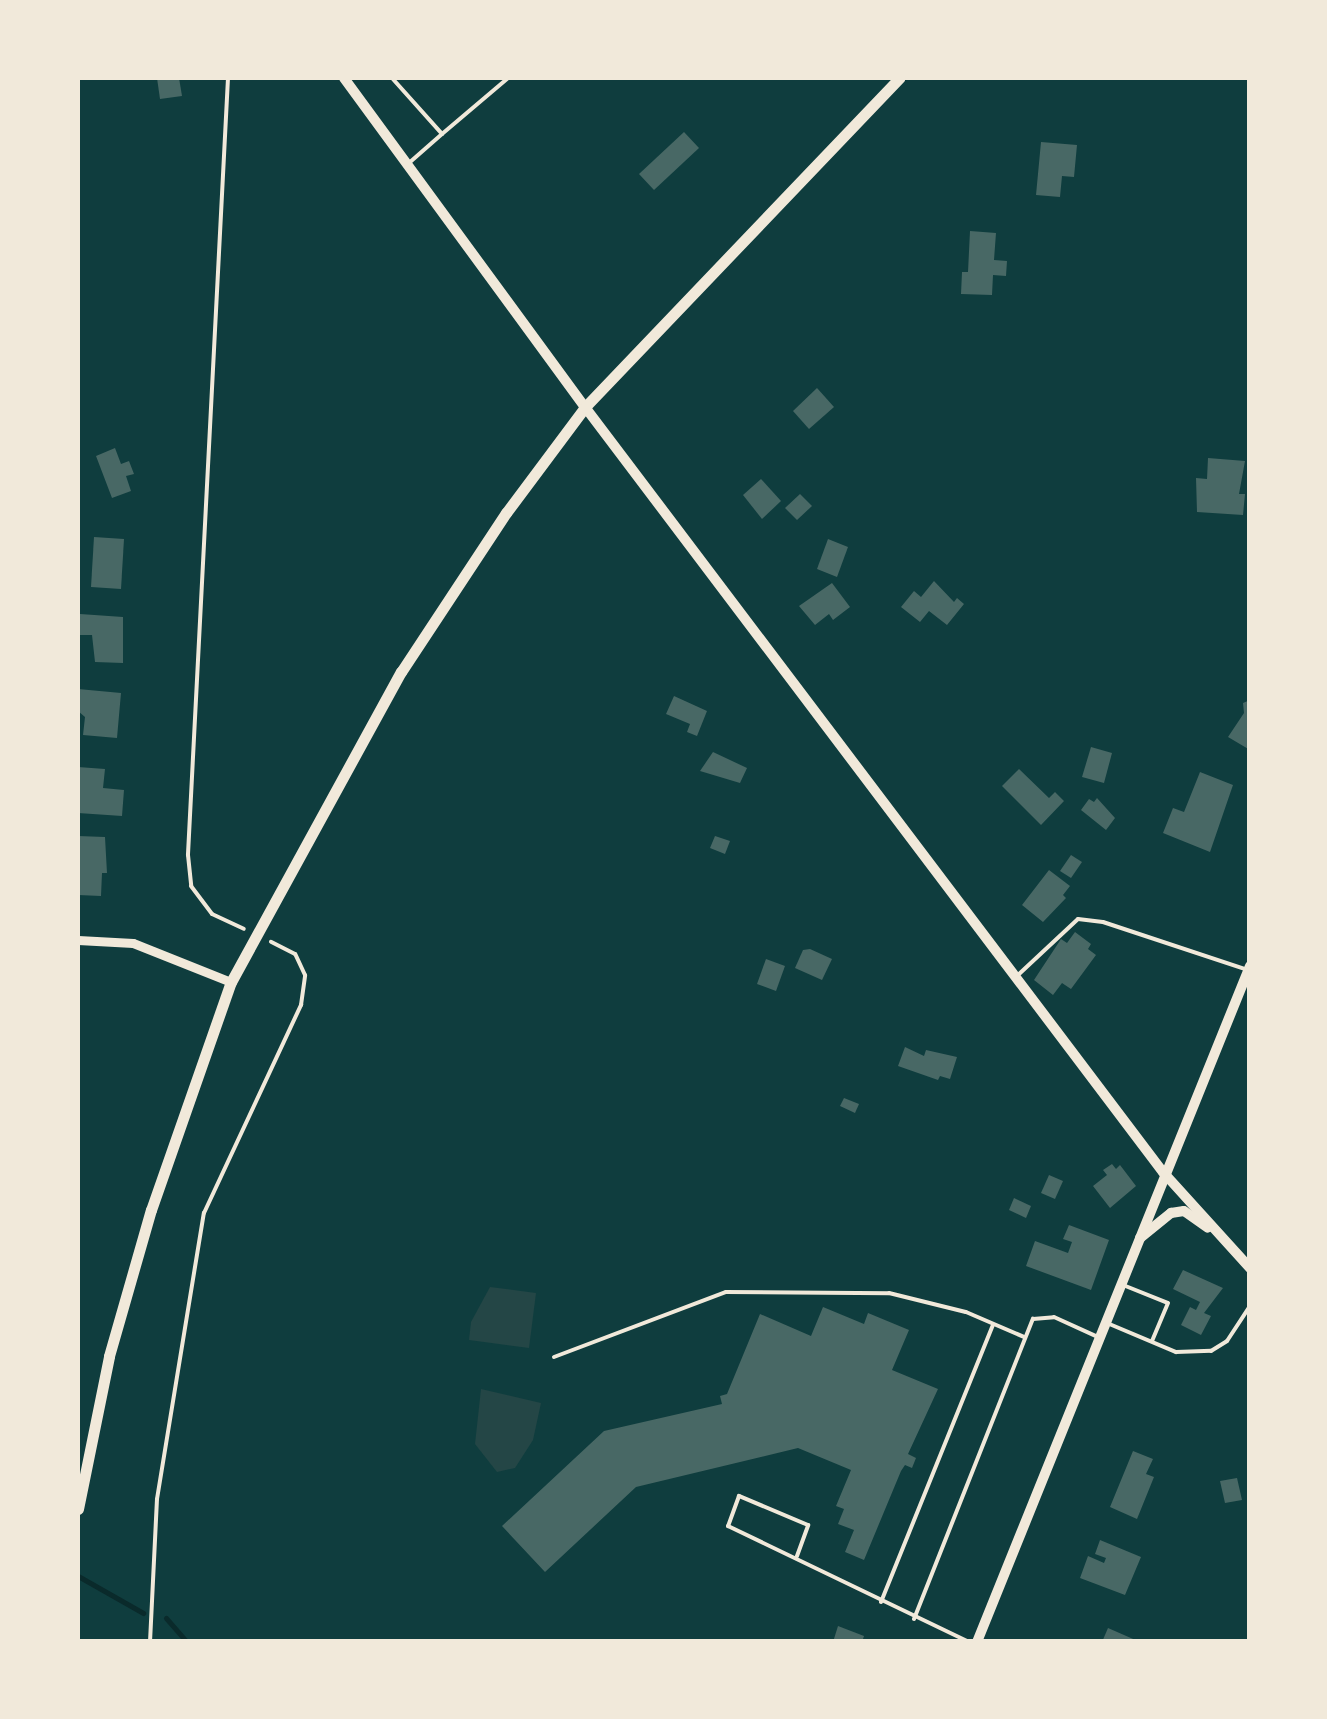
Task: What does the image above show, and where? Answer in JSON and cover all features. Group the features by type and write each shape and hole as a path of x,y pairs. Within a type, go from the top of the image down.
{"main road":[{"path":"78,1509 109,1356 151,1210 232,982 308,836 401,672 506,513 586,408 900,78"}],"street":[{"path":"344,78 586,408 1163,1172 1250,1268"},
{"path":"78,940 133,944 232,982"},
{"path":"977,1642 1248,968"},
{"path":"1139,1239 1171,1213 1184,1211 1226,1242"}],"lane":[{"path":"392,78 442,134"},
{"path":"408,164 508,78"},
{"path":"1016,976 1078,919 1103,922 1248,968"},
{"path":"1121,1284 1168,1304 1152,1342"},
{"path":"554,1357 726,1292 890,1293 966,1312 1024,1337"},
{"path":"1106,1323 1176,1352 1211,1352 1227,1341 1250,1306"},
{"path":"914,1618 1032,1319 1054,1317 1100,1338"},
{"path":"882,1602 994,1325"},
{"path":"797,1556 808,1525 739,1496 728,1526 969,1642"}],"path":[{"path":"150,1642 157,1498 204,1214 301,1005 306,975 295,954 212,914 191,886 188,856 228,78"}],"shaded area":[{"path":"490,1287 536,1293 529,1348 469,1340 471,1322"},
{"path":"481,1389 541,1403 533,1440 515,1468 497,1472 475,1444"}],"building":[{"path":"157,78 179,78 182,96 160,99"},
{"path":"684,132 699,148 654,190 639,174"},
{"path":"1041,142 1077,145 1074,177 1062,176 1060,197 1036,195"},
{"path":"970,231 996,233 994,260 1007,261 1006,276 993,275 992,295 961,294 962,272 968,272"},
{"path":"817,388 834,407 809,429 793,411"},
{"path":"115,448 121,464 129,461 134,474 126,476 131,491 112,498 96,456"},
{"path":"1208,458 1245,461 1239,494 1245,494 1243,515 1197,512 1196,478 1207,479"},
{"path":"761,479 781,501 762,519 743,495"},
{"path":"800,494 812,506 797,520 785,508"},
{"path":"94,537 124,539 121,589 91,587"},
{"path":"828,539 848,547 837,577 817,569"},
{"path":"934,581 954,602 957,598 964,604 947,625 929,611 920,622 901,607 914,591 921,597"},
{"path":"832,583 850,607 833,620 829,614 815,625 799,606"},
{"path":"80,614 123,617 123,663 95,662 92,635 79,635"},
{"path":"78,689 121,693 117,738 83,735 85,717 78,711"},
{"path":"674,696 707,711 697,736 687,732 690,724 666,714"},
{"path":"1250,700 1250,750 1228,737 1244,713 1243,703"},
{"path":"1091,747 1112,753 1104,783 1082,777"},
{"path":"713,752 747,768 740,783 700,771"},
{"path":"78,767 105,769 103,788 124,790 122,816 78,813"},
{"path":"1019,769 1049,798 1055,792 1064,801 1041,825 1002,786"},
{"path":"1200,772 1233,785 1210,852 1163,833 1173,808 1184,812"},
{"path":"1097,798 1115,818 1106,830 1081,810 1089,799 1094,802"},
{"path":"78,836 105,837 107,873 102,873 101,896 78,895"},
{"path":"715,836 730,841 725,854 710,848"},
{"path":"1071,855 1082,862 1071,878 1060,871"},
{"path":"1049,870 1070,886 1063,895 1066,898 1043,922 1022,905"},
{"path":"1075,932 1091,944 1088,949 1096,955 1071,989 1062,983 1053,995 1034,980 1061,939 1067,943"},
{"path":"810,949 832,959 822,980 795,968 803,950"},
{"path":"766,959 785,966 776,991 757,984"},
{"path":"905,1047 924,1056 926,1050 957,1057 950,1079 940,1076 938,1080 898,1066"},
{"path":"844,1098 859,1104 855,1113 840,1106"},
{"path":"1112,1164 1116,1169 1120,1165 1136,1186 1110,1208 1093,1186 1107,1175 1103,1170"},
{"path":"1049,1175 1063,1181 1055,1199 1041,1193"},
{"path":"1014,1198 1031,1206 1026,1218 1009,1210"},
{"path":"1069,1225 1109,1240 1091,1290 1026,1266 1035,1241 1068,1253 1072,1242 1063,1239"},
{"path":"1183,1270 1223,1288 1204,1313 1211,1316 1201,1335 1181,1325 1190,1307 1196,1310 1200,1302 1173,1289"},
{"path":"823,1307 864,1324 868,1313 909,1330 892,1370 938,1389 908,1454 916,1458 912,1468 905,1465 901,1471 864,1560 845,1552 854,1530 838,1524 844,1509 836,1506 851,1470 798,1448 636,1487 545,1572 502,1526 604,1431 722,1404 720,1396 727,1394 760,1314 811,1336"},
{"path":"1133,1451 1153,1459 1146,1474 1154,1477 1137,1519 1110,1507"},
{"path":"1237,1478 1242,1500 1225,1503 1220,1481"},
{"path":"1100,1540 1141,1557 1125,1595 1080,1578 1088,1556 1104,1563 1106,1558 1095,1554"},
{"path":"838,1626 864,1636 862,1642 833,1642"},
{"path":"1108,1628 1140,1642 1102,1642"}],"waterway":[{"path":"78,1576 143,1613"},
{"path":"166,1618 187,1642"}]}
